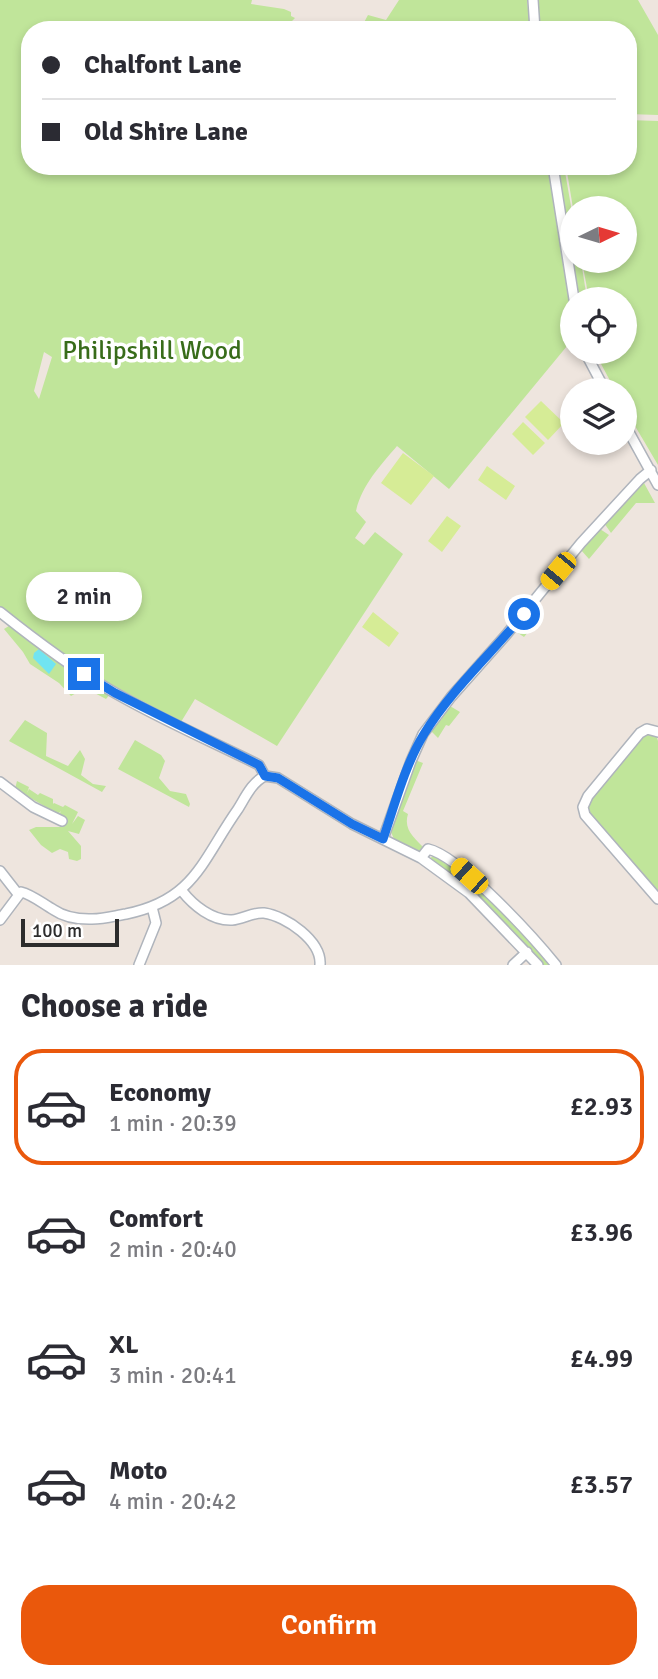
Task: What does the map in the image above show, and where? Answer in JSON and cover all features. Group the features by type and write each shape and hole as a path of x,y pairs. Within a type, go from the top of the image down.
{"street":[{"path":"533,0 534,21"},
{"path":"554,175 573,287"},
{"path":"637,444 654,470 658,485"},
{"path":"383,839 411,761 426,731 451,697 510,631 581,543 640,479 654,470"},
{"path":"0,612 84,674 115,693 259,765 265,776"},
{"path":"658,732 647,729 640,733 588,796 583,807 585,815 658,900"},
{"path":"0,920 18,894 24,892 56,912 92,920 152,907 182,891 251,790 259,779 265,776 278,778 352,824 421,858 469,893 538,965"},
{"path":"0,782 33,807 58,821"},
{"path":"421,858 428,849 452,861 503,908 556,965"},
{"path":"0,871 18,894"},
{"path":"182,891 197,907 219,917 232,920 261,913 278,915 316,946 320,965"},
{"path":"139,965 156,923 152,907"},
{"path":"513,965 527,951"}],"green space":[{"name":"Philipshill Wood","path":"0,0 252,0 251,4 284,9 291,12 291,16 295,18 292,21 21,21 21,175 551,175 560,235 560,273 566,273 568,287 560,287 560,355 449,489 397,446 372,476 356,511 366,522 355,538 364,545 375,532 403,554 277,746 195,699 181,722 61,657 0,609","holes":["44,352 52,357 39,399 34,391"]},
{"path":"399,0 527,0 529,21 365,21 368,15 386,20"},
{"path":"536,0 638,0 658,35 658,115 637,114 637,21 538,21"},
{"path":"637,120 658,121 658,465 637,429 637,378 609,378 601,364 637,364 637,287 587,287 584,273 637,273 637,196 571,196 568,175 637,175"},
{"path":"558,175 566,175 569,196 562,196"},
{"path":"575,273 583,273 585,287 577,287"},
{"path":"541,401 560,419 560,427 548,440 525,417"},
{"path":"523,422 545,443 533,455 512,434"},
{"path":"403,453 434,476 411,505 381,483"},
{"path":"487,466 515,486 506,500 478,480"},
{"path":"644,483 655,503 636,503 611,533 604,523 640,484"},
{"path":"447,516 461,526 442,552 428,541"},
{"path":"600,529 609,535 589,559 581,550"},
{"path":"533,608 542,615 524,637 515,631"},
{"path":"373,612 399,633 389,647 362,627"},
{"path":"12,624 111,693 106,699 85,688 71,696 59,683 30,664 4,629"},
{"path":"450,706 460,712 449,726 446,725 438,738 430,730"},
{"path":"25,720 47,733 46,756 68,766 80,750 85,759 81,775 93,784 106,786 102,792 9,741"},
{"path":"645,734 656,735 658,741 658,896 588,814 586,807 614,769"},
{"path":"135,740 161,755 165,761 159,778 170,791 186,794 189,807 118,769"},
{"path":"415,760 423,763 403,811 408,814 407,825 411,833 425,849 422,854 394,839 391,832"},
{"path":"17,781 29,787 27,793 29,789 38,795 40,793 53,799 53,804 63,807 65,805 78,812 72,824 78,816 85,820 79,834 68,831 81,846 81,859 69,859 68,852 60,849 52,853 41,845 29,830 36,827 63,827 67,819 59,815 61,811 58,814 15,789"},
{"path":"436,854 498,905 553,965 542,965 429,859"}],"water":[{"path":"39,649 56,664 49,674 33,658"}],"route":[{"path":"84,674 115,693 259,765 265,776 278,778 352,824 383,839 411,761 424,734 451,697 524,614"}]}
